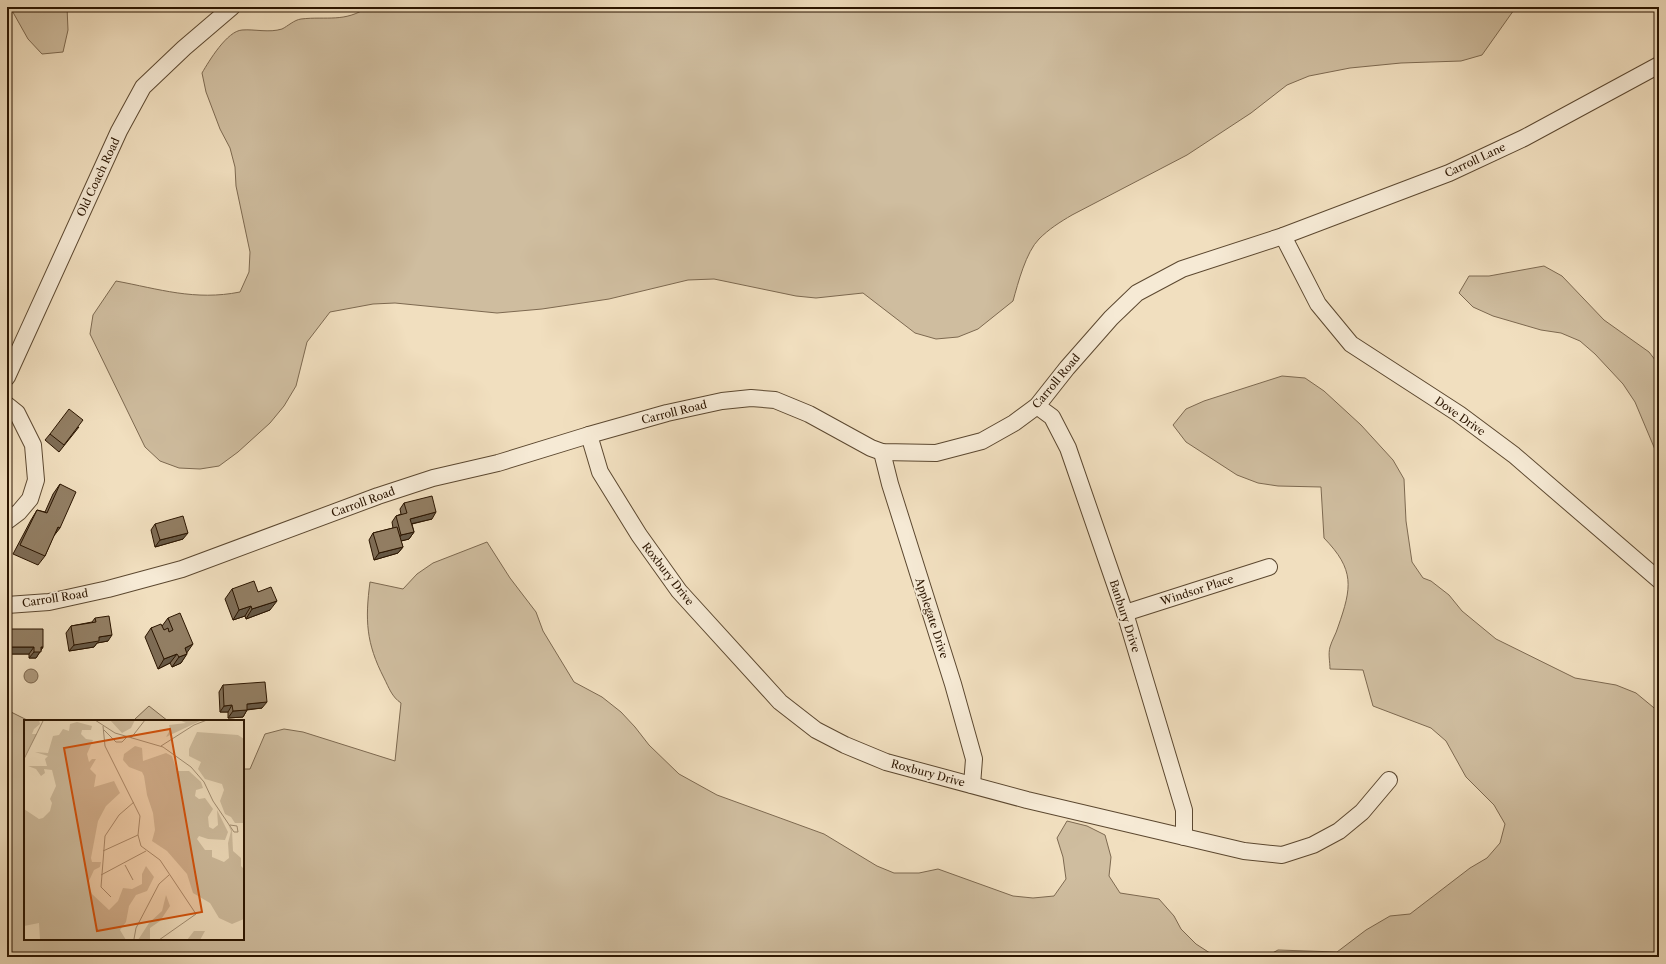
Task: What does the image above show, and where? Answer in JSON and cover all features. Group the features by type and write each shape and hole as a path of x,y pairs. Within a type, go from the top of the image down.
{"street":[{"name":"Old Coach Road","path":"7,377 11,359 116,138 143,87 184,48 232,7"},
{"name":"Carroll Lane","path":"1283,236 1449,173 1524,138 1659,65"},
{"name":"Carroll Road","path":"7,605 49,602 108,589 182,569 378,496 433,478 498,464 589,435 667,413 722,401 751,398 775,400 809,414 871,448 882,452 936,453 982,441 1014,423 1037,406 1067,368 1111,318 1137,293 1182,269 1283,236"},
{"name":"Dove Drive","path":"1283,236 1318,304 1350,344 1459,414 1514,455 1659,580"},
{"path":"7,405 17,413 33,445 36,480 30,499 19,512 7,521"},
{"name":"Banbury Drive","path":"1037,406 1052,417 1068,448 1125,613 1184,810 1184,837"},
{"name":"Roxbury Drive","path":"589,435 600,472 638,536 679,591 780,702 816,730 844,745 886,762 1027,800 1244,851 1282,855 1313,845 1339,831 1362,812 1389,780"},
{"name":"Applegate Drive","path":"882,452 890,484 953,684 974,759 972,785"},
{"name":"Windsor Place","path":"1125,613 1269,567"}],"shaded area":[{"path":"10,7 67,7 68,30 63,52 42,54 28,39"},
{"path":"368,7 1516,7 1482,55 1461,61 1401,63 1350,68 1309,76 1287,85 1251,113 1187,155 1072,215 1051,229 1039,239 1030,252 1023,268 1013,301 978,329 958,337 936,339 915,333 863,293 816,298 796,296 714,279 688,280 609,299 542,309 497,313 395,303 373,304 330,312 307,342 296,386 284,406 270,423 238,452 219,466 200,469 179,468 160,461 145,447 90,334 93,315 116,281 192,295 224,294 240,292 249,272 250,252 236,186 235,167 230,148 220,129 206,92 202,73 219,47 230,35 236,32 242,30 277,30 301,19 343,17 359,12"},
{"path":"1544,266 1562,276 1604,320 1649,352 1659,365 1659,459 1635,402 1623,384 1595,354 1580,341 1561,333 1541,330 1493,316 1473,307 1459,293 1469,276 1489,276"},
{"path":"1282,376 1305,378 1324,391 1361,425 1393,460 1404,479 1406,521 1412,562 1423,578 1431,581 1449,595 1462,611 1496,639 1575,678 1616,685 1636,693 1659,712 1659,957 1265,957 1278,950 1337,952 1366,930 1390,916 1410,914 1470,868 1487,858 1500,843 1505,824 1494,805 1466,777 1446,741 1431,728 1373,706 1363,670 1330,669 1329,650 1343,613 1348,590 1348,580 1346,570 1341,560 1324,538 1321,487 1278,486 1258,483 1237,475 1186,442 1173,425 1186,409 1204,401"},
{"path":"487,542 510,578 536,612 543,631 574,682 602,697 621,712 649,745 679,774 717,795 824,834 877,866 894,873 919,873 938,869 1013,896 1033,898 1054,896 1066,879 1063,857 1057,838 1067,821 1087,826 1105,835 1111,857 1109,876 1120,893 1159,899 1174,916 1181,929 1196,944 1216,957 7,957 7,710 27,720 24,720 24,940 244,940 244,769 250,769 265,734 284,729 303,732 395,761 401,703 395,698 389,689 378,665 370,642 367,620 370,582 403,589 417,574 433,563"},
{"path":"28,669 34,669 38,673 38,679 34,683 28,683 24,679 24,673"},
{"path":"149,706 167,720 135,720"}],"building":[{"path":"69,409 83,420 64,445 50,434"},
{"path":"60,484 76,492 60,528 58,527 45,556 20,545 37,510 47,513"},
{"path":"432,496 436,512 410,519 414,532 401,535 396,516 407,513 404,503"},
{"path":"183,516 188,533 160,540 155,524"},
{"path":"397,527 403,547 379,553 373,533"},
{"path":"254,581 258,592 271,587 277,601 252,609 251,606 239,610 232,589"},
{"path":"180,613 193,644 185,648 187,654 179,657 177,654 164,659 151,628 161,624 164,630 168,628 169,632 173,630 168,618"},
{"path":"109,616 112,635 99,637 99,641 74,645 71,626 96,622 95,618"},
{"path":"11,629 43,629 43,647 41,647 41,652 34,652 34,647 11,647"},
{"path":"265,682 267,702 247,704 247,710 233,711 232,705 224,706 223,685"}]}
